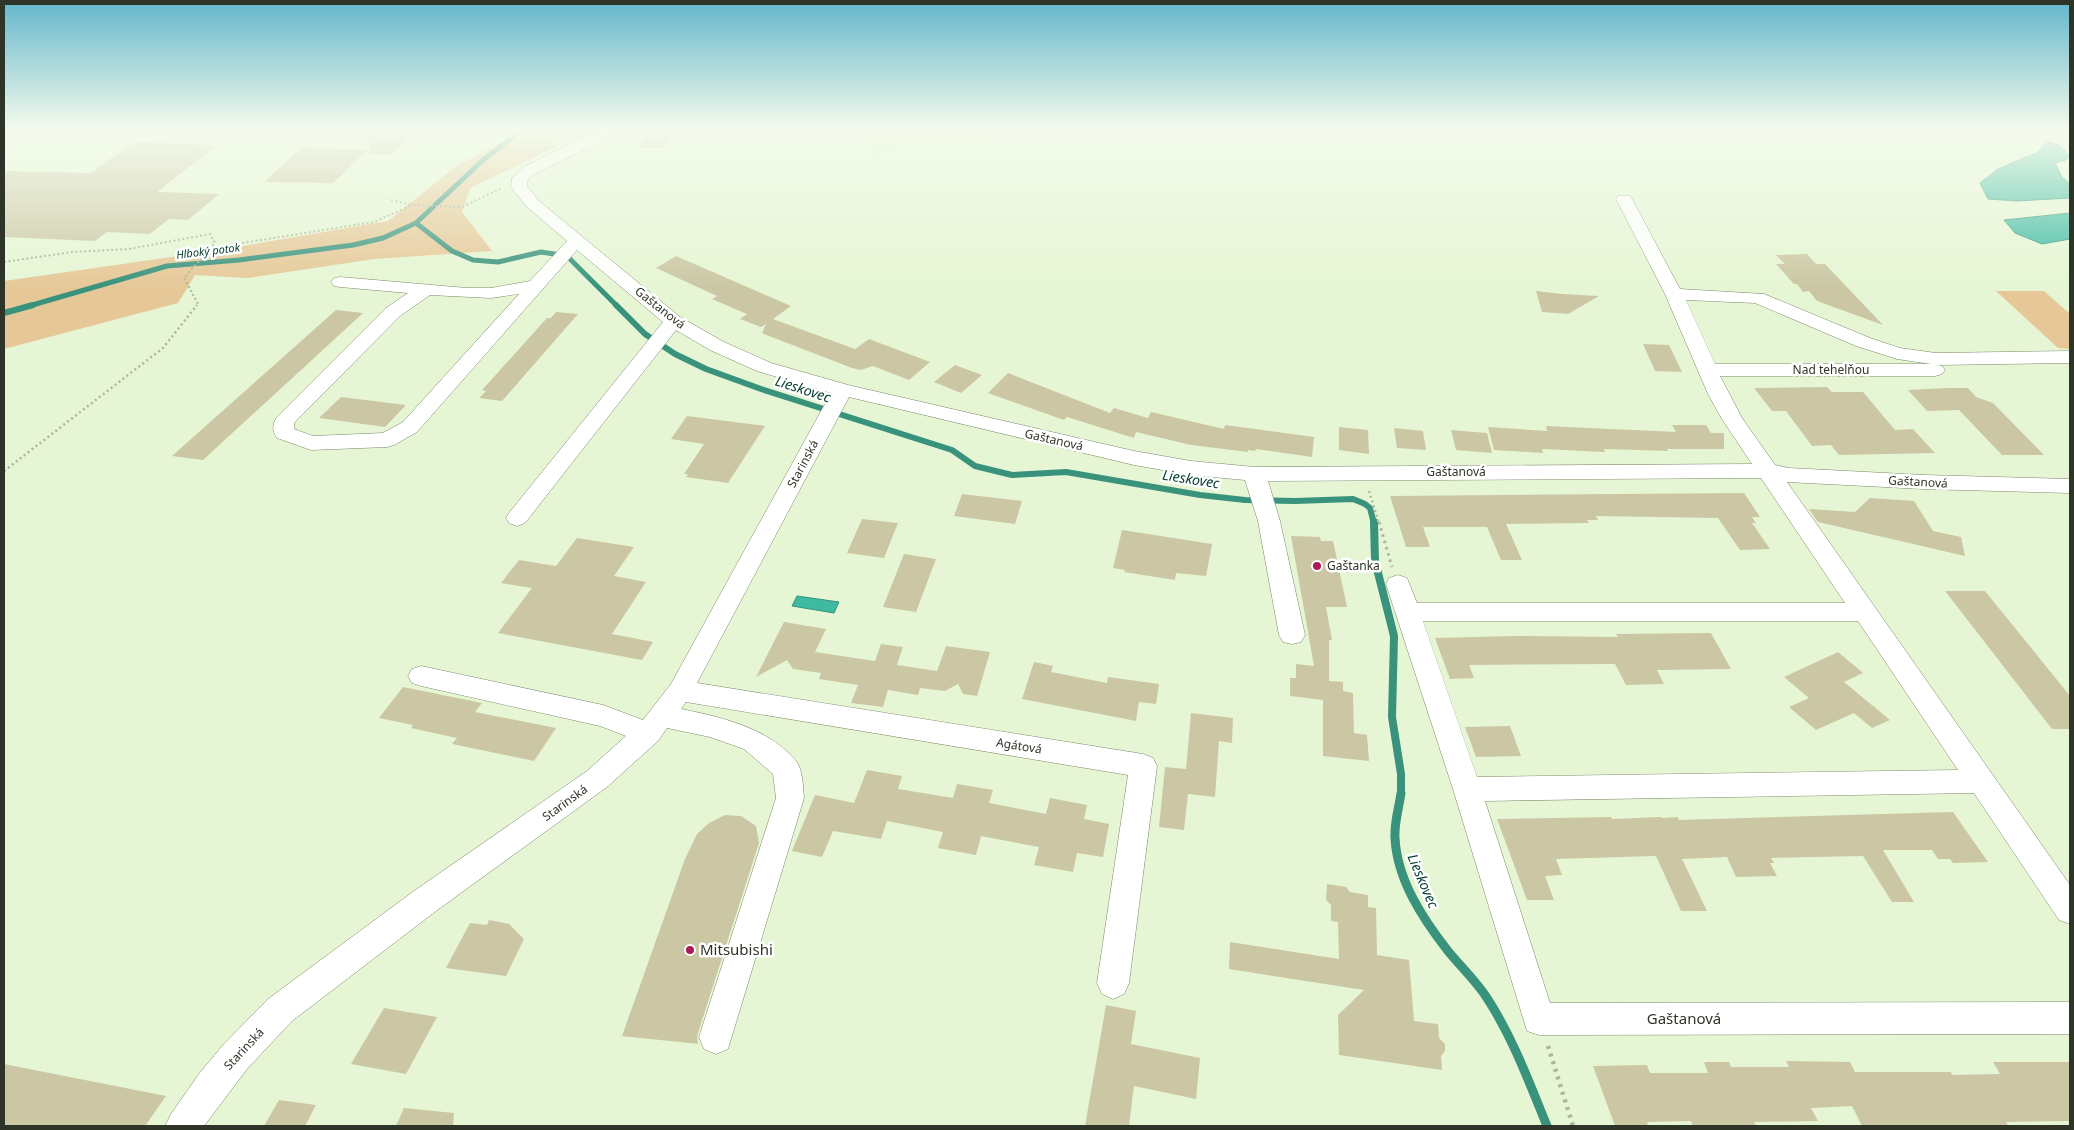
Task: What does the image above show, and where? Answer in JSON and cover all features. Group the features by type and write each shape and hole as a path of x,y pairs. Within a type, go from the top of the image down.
{"street":[{"name":"Gaštanová","path":"519,183 519,187 533,204 674,321 717,346 764,368 843,390 1134,458 1191,468 1260,492 1364,473 1767,471 1789,475 1885,480 2070,486"},
{"path":"1624,199 1674,294 1718,394 1732,420 2070,910"},
{"path":"427,289 393,312 284,422 284,432 311,443 387,440 410,427 577,240"},
{"path":"340,282 491,293 536,286"},
{"path":"1674,294 1758,298 1863,342 1897,353 1936,359 2070,357"},
{"path":"517,518 674,321"},
{"name":"Nad tehelňou","path":"1709,370 2070,370"},
{"name":"Starinská","path":"184,1126 211,1086 235,1057 280,1010 425,902 598,779 655,724 680,691 843,390"},
{"path":"1260,492 1269,520 1292,635"},
{"path":"1398,584 1467,788 1539,1019"},
{"path":"1407,612 1863,612"},
{"path":"420,676 603,716 655,724 711,726 754,741 786,769 790,798 716,1037"},
{"name":"Agátová","path":"680,691 1143,766 1113,983"},
{"path":"1467,788 1981,781"},
{"name":"Gaštanová","path":"1539,1019 2070,1018"}],"path":[{"path":"392,200 412,205 427,204 462,207 511,183"},
{"path":"210,248 374,222 412,205"},
{"path":"4,262 72,252 129,249 210,234 215,243 184,278 198,304 163,348 4,472"},
{"path":"1364,473 1398,584"},
{"path":"1539,1019 1573,1126"}],"shaded area":[{"path":"436,183 481,183 470,188 462,212 492,251 374,259 247,278 195,275 178,303 4,349 4,281 213,251 388,221"},
{"path":"1996,291 2044,291 2070,314 2070,349 2058,348"}],"water":[{"path":"1980,183 2069,183 2070,198 2017,201 1988,199"},
{"path":"2070,213 2070,239 2042,244 2015,233 2004,220"},
{"path":"797,596 839,602 834,613 792,606"}],"building":[{"path":"4,183 169,183 157,192 219,194 188,220 169,219 150,234 107,232 95,241 4,237"},
{"path":"1807,254 1816,264 1825,264 1883,325 1817,301 1809,291 1803,292 1797,284 1794,284 1776,264 1785,264 1776,255"},
{"path":"676,256 791,306 773,319 855,349 869,339 930,362 909,380 873,366 861,370 852,368 769,336 762,333 766,324 761,327 740,319 747,314 712,299 717,296 656,268"},
{"path":"1536,291 1599,296 1568,314 1542,312"},
{"path":"336,310 363,313 203,460 172,456"},
{"path":"556,312 578,314 502,401 479,398 486,391 482,390 547,318 551,318"},
{"path":"1643,344 1669,345 1682,372 1655,371"},
{"path":"955,365 982,375 961,393 934,382"},
{"path":"1008,373 1110,413 1114,408 1148,418 1151,412 1224,429 1225,425 1314,437 1312,457 1256,449 1255,451 1248,450 1248,452 1191,445 1136,432 1134,438 1067,417 1064,420 988,393"},
{"path":"1827,387 1832,392 1863,392 1895,430 1913,429 1935,453 1839,455 1831,445 1812,446 1786,411 1772,411 1754,388"},
{"path":"1968,388 1976,397 1993,403 2044,455 2002,455 1959,410 1927,411 1908,390"},
{"path":"341,397 406,405 385,427 319,418"},
{"path":"687,416 765,426 728,483 686,477 688,474 684,474 704,444 671,439"},
{"path":"1672,425 1706,425 1711,433 1724,433 1724,449 1667,449 1668,451 1604,449 1605,452 1542,449 1543,453 1494,450 1488,427 1547,431 1546,426 1676,432"},
{"path":"1339,427 1368,430 1369,454 1339,450"},
{"path":"1394,428 1423,431 1426,450 1397,448"},
{"path":"1451,430 1487,433 1492,453 1456,450"},
{"path":"1744,493 1760,517 1752,517 1756,523 1752,523 1770,549 1740,550 1718,518 1596,516 1598,520 1587,520 1589,523 1506,524 1522,560 1501,560 1487,527 1423,527 1430,547 1406,547 1390,496"},
{"path":"962,494 1022,501 1015,524 954,516"},
{"path":"1870,498 1914,501 1933,531 1961,537 1965,556 1818,522 1809,509 1855,512"},
{"path":"862,519 898,523 884,558 847,553"},
{"path":"1122,530 1212,544 1206,576 1176,573 1175,580 1124,572 1125,570 1113,568"},
{"path":"1291,536 1320,537 1321,541 1333,541 1347,607 1326,607 1332,640 1329,640 1329,681 1343,682 1343,691 1353,693 1354,733 1367,735 1369,761 1323,756 1323,700 1290,696 1290,678 1296,678 1296,664 1314,666"},
{"path":"577,538 634,547 614,576 646,582 612,634 653,642 642,660 498,633 532,588 501,583 519,560 556,566"},
{"path":"904,554 936,559 916,612 883,607"},
{"path":"1945,591 1985,591 2070,696 2070,729 2052,729"},
{"path":"784,622 826,629 815,652 875,661 881,644 903,647 897,665 937,671 946,646 990,652 977,696 963,694 958,684 945,691 920,688 918,695 888,690 883,707 851,703 858,685 819,679 821,673 793,669 787,660 756,677"},
{"path":"1711,633 1731,669 1657,670 1664,684 1626,685 1615,664 1469,665 1474,678 1450,679 1435,638 1516,636 1618,637 1616,634"},
{"path":"1838,652 1863,673 1844,682 1890,720 1872,728 1854,713 1816,730 1789,707 1809,698 1784,677"},
{"path":"1034,662 1053,666 1051,672 1107,683 1108,677 1159,684 1156,704 1139,702 1136,721 1022,699"},
{"path":"403,687 482,703 475,712 556,728 534,761 452,744 457,738 411,728 413,725 379,718"},
{"path":"1191,713 1233,718 1232,743 1219,741 1215,797 1188,794 1184,830 1159,827 1165,767 1186,769"},
{"path":"1510,726 1521,756 1476,757 1465,727"},
{"path":"867,770 902,776 898,789 953,798 957,784 993,790 989,803 1046,814 1050,798 1087,805 1084,819 1109,824 1103,857 1077,853 1073,872 1034,865 1039,847 981,836 976,855 938,848 943,832 887,821 881,839 833,831 822,857 792,851 815,795 854,803"},
{"path":"1953,812 1988,862 1953,863 1950,859 1938,859 1932,850 1883,850 1914,902 1892,902 1863,856 1771,858 1774,863 1770,863 1777,876 1736,877 1727,857 1682,859 1707,911 1681,911 1656,856 1556,859 1562,875 1545,876 1554,900 1527,900 1497,819 1678,817 1679,820"},
{"name":"Mitsubishi","path":"725,815 741,816 756,826 759,843 697,1036 698,1044 622,1036 685,859 697,834 709,823"},
{"path":"1327,884 1346,887 1350,892 1368,895 1368,907 1376,908 1377,955 1409,960 1414,1021 1438,1024 1439,1038 1445,1044 1445,1051 1441,1056 1442,1070 1339,1055 1338,1015 1364,990 1229,969 1230,942 1339,959 1338,922 1331,921 1331,905 1326,900"},
{"path":"489,920 509,924 524,939 506,976 446,968 470,923 487,925"},
{"path":"1106,1005 1136,1011 1131,1044 1200,1058 1196,1099 1134,1086 1129,1126 1085,1126"},
{"path":"384,1008 437,1017 406,1074 351,1064"},
{"path":"1786,1061 1850,1062 1855,1072 1951,1072 1952,1075 2000,1074 1993,1062 2070,1062 2070,1121 2006,1122 2008,1125 1862,1126 1852,1106 1811,1108 1818,1121 1754,1122 1756,1126 1693,1126 1691,1121 1647,1122 1648,1126 1615,1126 1593,1066 1647,1065 1650,1073 1708,1073 1704,1062 1729,1062 1731,1067 1789,1067"},
{"path":"4,1064 166,1096 145,1126 4,1126"},
{"path":"279,1100 316,1105 305,1126 264,1126"},
{"path":"404,1108 454,1113 453,1126 396,1126"}],"waterway":[{"path":"416,223 459,183"},
{"name":"Hlboký potok","path":"29,306 167,266 239,260 353,245 383,238 416,223"},
{"name":"Lieskovec","path":"416,223 452,251 473,260 498,262 541,252 567,256 645,334 675,354 706,369 761,389 952,450 975,466 1012,475 1066,472 1200,495 1245,500 1353,499 1370,508 1374,524"},
{"name":"Hlboký potok","path":"4,313 33,305"},
{"name":"Lieskovec","path":"1374,522 1375,561 1394,636 1392,717 1401,774 1401,793"},
{"name":"Lieskovec","path":"1401,793 1395,838 1397,854 1406,884 1429,926 1483,992 1496,1013 1520,1060 1547,1126"}],"place":[{"name":"Gaštanka","path":"1317,566"},
{"name":"Mitsubishi","path":"690,950"}]}
